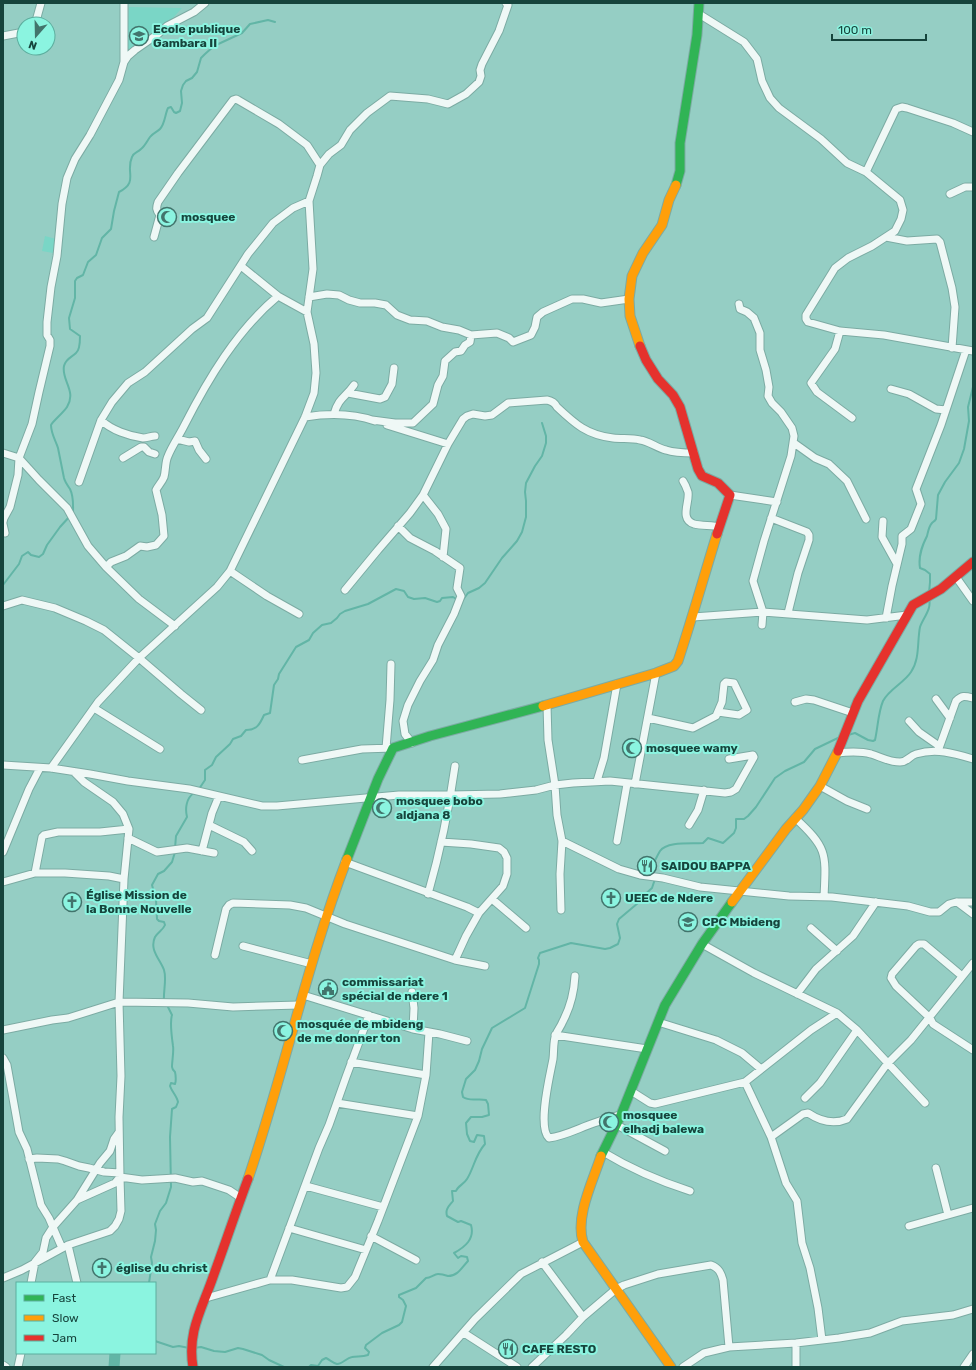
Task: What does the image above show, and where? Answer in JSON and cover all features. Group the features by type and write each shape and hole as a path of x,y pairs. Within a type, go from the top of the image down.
{"street":[{"path":"37,16 41,3"},
{"path":"5,533 3,523 4,518 10,507 18,475 19,458 32,424 38,392 50,346 50,340 47,335 47,322 51,287 57,256 62,204 67,178 74,159 90,135 119,80 124,62 124,3"},
{"path":"124,62 135,50 167,26 194,12 205,3"},
{"path":"50,768 94,708 114,684 139,658 217,587 230,571 305,417 314,393 316,373 314,344 307,312 313,269 309,201 320,165 329,154 341,145 350,130 367,113 390,96 428,99 448,104 466,94 479,82 482,76 480,70 499,31 508,5 506,3"},
{"path":"699,3 697,35 680,143 680,171 678,180 669,200 662,225 643,253 632,276 629,299 630,316 641,350 658,379 674,396 680,407 698,469 702,476 718,483 730,495 777,502"},
{"path":"699,14 744,42 757,59 762,81 770,98 779,108 820,138 847,163 866,172 900,200 903,210 901,219 895,231 872,246 848,258 835,268 806,315 808,322 840,331 884,335 969,351 916,489 921,504 911,529 902,536 902,544 886,618"},
{"path":"3,36 16,34"},
{"path":"154,237 160,219 160,214 156,208 158,202 233,100 238,100 275,122 308,145 320,165"},
{"path":"866,172 896,109 902,107 907,108 952,123 973,132"},
{"path":"950,194 965,187 973,187"},
{"path":"78,482 101,420 112,402 128,383 144,372 206,318 248,254 272,223 293,208 309,201"},
{"path":"886,237 907,241 937,239 940,242 952,288 955,307 952,348"},
{"path":"241,266 278,296 307,312"},
{"path":"309,297 327,294 339,295 360,303 386,304 397,315 410,320 427,321 442,327 460,330 471,335 497,333 509,338 512,342 531,335 537,317 544,312 572,299 582,299 601,303 629,299"},
{"path":"106,567 111,562 126,556 140,546 147,547 156,545 164,536 162,515 156,490 163,478 167,457 195,405 223,358 253,320 278,296"},
{"path":"739,304 740,309 747,312 754,318 760,333 760,350 769,387 768,396 792,428 794,436 791,456 753,581 763,612 762,625"},
{"path":"840,331 835,349 811,383 817,392 852,418"},
{"path":"372,420 395,423 412,422 424,413 433,404 438,385 443,376 446,361 455,352 461,351 470,342 471,335"},
{"path":"348,393 380,399 385,397 392,384 394,368"},
{"path":"334,414 337,405 354,385"},
{"path":"891,389 908,394 936,409 946,410"},
{"path":"345,590 423,495 448,444 463,419 467,416 473,414 485,416 492,415 508,403 547,400 552,401 579,427 598,436 640,440 677,453 694,453"},
{"path":"305,417 334,414 358,416 448,444"},
{"path":"101,420 125,434 147,438 155,436"},
{"path":"141,437 147,447 155,454"},
{"path":"177,439 189,442 195,441 199,450 206,459"},
{"path":"794,443 815,458 828,464 847,481 866,518"},
{"path":"123,458 141,447 144,447 149,452 161,457 167,457"},
{"path":"3,453 19,458 67,508 88,546 106,567 139,599 174,626"},
{"path":"683,481 689,494 686,507 686,515 688,519 693,523 720,527"},
{"path":"423,495 438,514 446,529 443,557"},
{"path":"302,760 362,749 390,748 412,743 430,736 547,705 656,673 674,666 678,662 693,617 730,495"},
{"path":"771,518 807,532 809,535 809,540 798,573 788,613"},
{"path":"883,521 882,537 897,564"},
{"path":"398,526 410,538 435,551 460,568 457,588 461,596 454,614 438,645 433,660 408,705 403,721 405,734 412,743"},
{"path":"671,1367 583,1242 581,1235 582,1214 603,1152 617,1126 665,1005 702,944 777,840 803,810 820,786 837,753 853,713 872,676 907,615 920,600 932,594 956,577 973,562"},
{"path":"230,571 267,596 299,614"},
{"path":"956,577 973,600"},
{"path":"3,606 22,600 56,608 104,630 201,710"},
{"path":"693,617 763,612 867,620 907,615"},
{"path":"192,1367 190,1348 197,1314 206,1298 242,1198 270,1112 299,1006 345,862 390,748 390,664"},
{"path":"635,784 656,673"},
{"path":"648,718 693,728 716,716 722,702 724,684 726,682 734,683 747,710 739,715 718,712"},
{"path":"597,782 606,752 617,684"},
{"path":"939,748 956,701 960,697 964,696 973,698"},
{"path":"795,702 806,699 814,700 853,713"},
{"path":"936,699 950,718"},
{"path":"547,705 548,740 562,841 560,874 561,910"},
{"path":"94,708 160,749"},
{"path":"908,720 919,732 939,748 973,759"},
{"path":"837,753 864,753 889,761 902,762 908,760 911,756 916,754 939,748"},
{"path":"3,766 50,768 75,773 189,789 262,806 270,806 399,795 451,796 500,794 536,790 555,785 597,782 635,784 725,793 736,789 754,756 730,759"},
{"path":"428,894 441,842 456,766"},
{"path":"3,852 29,789 40,768"},
{"path":"3,1278 22,1270 65,1247 110,1231 119,1219 121,1211 119,1132 121,1076 119,1002 124,879 129,829 123,814 113,802 84,782 75,773"},
{"path":"617,841 627,784"},
{"path":"820,786 847,801 867,808"},
{"path":"689,825 698,810 704,790"},
{"path":"202,851 219,796"},
{"path":"795,818 810,832 822,848 825,868 824,897"},
{"path":"209,825 244,842 252,851"},
{"path":"35,873 42,837 44,835 58,832 100,832 129,829"},
{"path":"128,838 157,852 187,848 214,853"},
{"path":"562,841 619,869 640,875 663,878 700,887 739,892 824,897 876,902 908,906 930,912 939,912 949,904 956,902 973,902"},
{"path":"441,842 499,848 504,852 507,858 507,874 503,886 479,913 455,960"},
{"path":"345,862 428,894 467,907 479,913"},
{"path":"3,882 35,873 65,873 109,876 124,879"},
{"path":"492,899 526,928"},
{"path":"797,994 816,969 856,932 876,902"},
{"path":"956,902 973,914"},
{"path":"216,955 226,909 229,905 233,903 290,905 306,908 327,917 455,960 485,966"},
{"path":"811,928 837,951"},
{"path":"702,944 754,973 837,1013 857,1030 887,1064 925,1103"},
{"path":"962,976 924,944 921,944 916,946 892,974 891,978 896,986 930,1018 937,1028 973,1050"},
{"path":"243,946 312,964"},
{"path":"771,1137 803,1114 808,1113 818,1120 830,1122 847,1119 887,1064 930,1018 973,963"},
{"path":"575,976 574,993 570,1007 555,1035 546,1096 545,1126 547,1136 550,1138 565,1134 594,1122 621,1115"},
{"path":"412,992 414,1008 413,1029"},
{"path":"303,994 413,1029 467,1041"},
{"path":"3,1030 68,1018 119,1002 188,1003 233,1007 299,1006"},
{"path":"631,1091 650,1103 655,1104 745,1082 811,1030 837,1013"},
{"path":"270,1280 369,1015"},
{"path":"658,1022 716,1040 742,1053 761,1070"},
{"path":"805,1098 820,1083 857,1030"},
{"path":"206,1298 270,1280 292,1280 341,1288 347,1287 355,1277 418,1116 426,1075 428,1032"},
{"path":"555,1035 647,1049"},
{"path":"3,1058 7,1065 19,1132 30,1159 41,1205 65,1247 74,1267 77,1282"},
{"path":"351,1062 426,1075"},
{"path":"745,1082 771,1137 786,1183 797,1201 802,1243 810,1268 818,1308 822,1340"},
{"path":"337,1103 418,1116"},
{"path":"617,1126 665,1151"},
{"path":"31,1282 35,1262 43,1252 46,1238 53,1227 77,1200 110,1151 114,1139 119,1132"},
{"path":"603,1152 647,1176 690,1190"},
{"path":"30,1159 65,1160 79,1166 142,1180 175,1178 193,1182 202,1181 229,1190 242,1198"},
{"path":"936,1168 948,1215"},
{"path":"77,1200 115,1183 120,1175"},
{"path":"306,1186 383,1207"},
{"path":"909,1226 973,1208"},
{"path":"290,1228 366,1250"},
{"path":"371,1236 416,1260"},
{"path":"433,1367 475,1319 521,1274 583,1242"},
{"path":"542,1262 583,1318"},
{"path":"532,1367 566,1336 583,1318 616,1289 658,1274 711,1265 716,1267 720,1272 723,1280 729,1347"},
{"path":"682,1367 704,1353 729,1347 796,1343 839,1338 870,1333 902,1321 953,1315 973,1309"},
{"path":"464,1333 517,1367"},
{"path":"796,1343 796,1367"},
{"path":"18,1367 21,1354"},
{"path":"964,1367 973,1354"}],"shaded area":[{"name":"Ecole publique Gambara II","path":"129,7 182,8 172,19 127,53"},
{"path":"45,236 56,239 53,253 42,251"}],"waterway":[{"path":"73,513 72,495 64,478 58,448 51,425 67,407 70,401 70,391 65,376 64,366 67,360 77,352 80,345 80,336 70,329 69,318 75,298 75,281 83,275 88,262 96,255 102,238 111,229 119,192 125,188 130,180 130,162 133,155 140,150 151,136 162,127 168,108 171,107 176,113 180,111 182,103 181,91 183,85 197,72 201,58 214,46 242,33 250,24 268,20 275,22"},
{"path":"929,593 930,574 920,568 920,555 929,527 936,519 938,495 945,482 959,463 964,449 969,421 968,407 973,387"},
{"path":"462,601 468,593 479,588 485,583 502,558 517,541 522,532 526,517 526,483 542,456 546,443 546,436 542,423"},
{"path":"3,585 19,564 22,556 28,552 31,555 39,557 43,554 47,545 70,516"},
{"path":"199,789 205,780 205,770 212,765 216,757 230,744 233,739 241,736 246,730 255,728 264,715 270,713 274,685 279,674 296,647 309,640 313,633 322,625 331,623 345,611 368,604 396,589 404,591 408,597 414,599 425,598 437,602 442,598 453,597 458,600"},
{"path":"848,735 855,733 868,740 875,740 883,701 889,693 908,676 916,662 920,627 928,610 930,603 929,599"},
{"path":"309,1367 311,1365 318,1366 322,1360 326,1358 337,1364 350,1358 368,1355 369,1352 365,1348 366,1345 382,1333 402,1322 406,1306 399,1295 416,1288 426,1278 437,1274 451,1276 460,1271 468,1261 467,1257 461,1256 458,1258 454,1253 468,1242 472,1234 471,1225 461,1221 458,1222 447,1216 447,1211 453,1201 452,1191 456,1191 467,1179 479,1153 485,1144 484,1136 477,1135 474,1142 470,1141 467,1134 466,1123 471,1117 482,1117 489,1115 486,1100 471,1100 463,1097 462,1092 466,1079 475,1070 482,1049 492,1028 525,1008 539,964 538,958 540,953 571,943 605,949 618,944 620,938 617,924 619,919 638,903 640,899 652,888 655,879 652,866 663,848 674,844 703,843 708,838 723,843 734,833 736,828 736,819 744,819 748,816 756,807 775,778 785,771 804,762 815,749 840,737"},
{"path":"175,848 176,836 187,817 186,807 189,798 194,793"},
{"path":"164,1002 165,974 153,946 155,937 165,925 164,922 157,919 156,900 152,885 158,874 164,871 172,862 175,852"},
{"path":"149,1282 152,1263 151,1257 155,1241 155,1224 160,1211 166,1203 171,1187 170,1137 172,1109 176,1107 178,1102 170,1086 171,1083 175,1084 176,1077 172,1067 172,1015 167,1005"},
{"path":"156,1341 173,1347 179,1346 189,1348"},
{"path":"193,1348 201,1347 214,1351 225,1352 238,1348 243,1349 262,1355 284,1367"},
{"path":"114,1367 115,1354"}],"traffic: fast":[{"path":"676,185 680,171 680,143 697,35 699,3"},
{"path":"347,859 378,779 393,748 430,736 543,706"},
{"path":"601,1156 621,1115 665,1005 702,944 732,902"}],"traffic: slow":[{"path":"640,346 630,316 629,299 632,276 643,253 662,225 669,200 676,185"},
{"path":"543,706 656,673 674,666 678,661 717,534"},
{"path":"732,902 820,786 838,751"},
{"path":"248,1179 320,938 347,859"},
{"path":"601,1156 583,1210 581,1221 583,1242 671,1367"}],"traffic: jam":[{"path":"640,346 646,360 658,379 673,395 680,407 698,469 702,476 718,483 730,495 717,534"},
{"path":"838,751 858,701 913,605 941,589 973,562"},
{"path":"193,1367 192,1343 197,1321 248,1179"}],"place":[{"name":"Ecole publique Gambara II","path":"139,36"},
{"name":"mosquee","path":"167,217"},
{"name":"mosquee wamy","path":"632,748"},
{"name":"mosquee bobo aldjana 8","path":"382,808"},
{"name":"SAIDOU BAPPA","path":"647,866"},
{"name":"UEEC de Ndere","path":"611,898"},
{"name":"Église Mission de la Bonne Nouvelle","path":"72,902"},
{"name":"CPC Mbideng","path":"688,922"},
{"name":"commissariat spécial de ndere 1","path":"328,989"},
{"name":"mosquée de mbideng de me donner ton","path":"283,1031"},
{"name":"mosquee elhadj balewa","path":"609,1122"},
{"name":"église du christ","path":"102,1268"},
{"name":"CAFE RESTO","path":"508,1349"}]}
